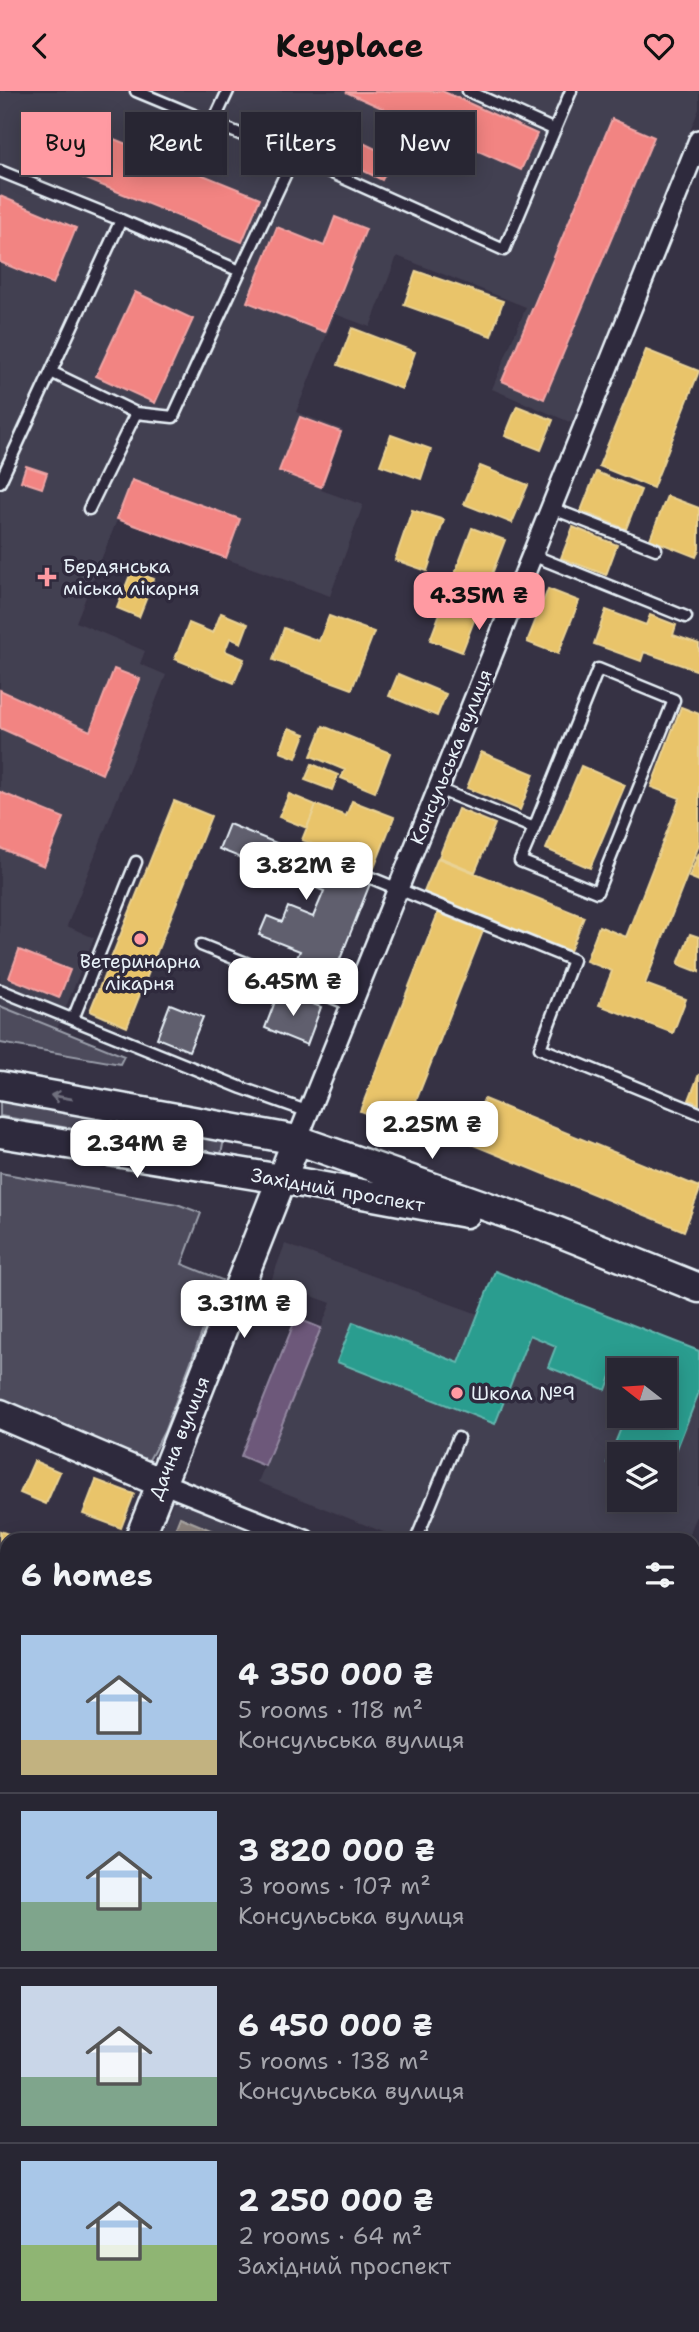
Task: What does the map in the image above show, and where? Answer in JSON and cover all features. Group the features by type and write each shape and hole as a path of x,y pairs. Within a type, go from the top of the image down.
{"main road":[{"name":"Західний проспект","path":"0,1086 297,1140 551,1229 695,1283"},
{"name":"Західний проспект","path":"0,1133 281,1179 551,1229"},
{"name":"Дачна вулиця","path":"142,1533 297,1140"},
{"path":"0,1414 162,1483"}],"street":[{"name":"Консульська вулиця","path":"297,1140 699,140"},
{"path":"162,1483 287,1533"}],"lane":[{"path":"136,91 187,112"},
{"path":"219,112 228,91"},
{"path":"467,91 555,130"},
{"path":"336,175 504,250 571,91"},
{"path":"0,171 240,271"},
{"path":"51,372 136,413 173,417 285,175"},
{"path":"0,482 121,220"},
{"path":"89,509 136,413"},
{"path":"551,508 656,549"},
{"path":"532,555 686,617"},
{"path":"598,669 674,700 597,892 520,861 534,828 598,669"},
{"path":"438,789 534,828"},
{"path":"327,860 573,960 540,1048 699,1113"},
{"path":"73,1019 136,862"},
{"path":"201,945 351,1005"},
{"path":"0,990 242,1088 309,1112"},
{"path":"419,1533 458,1438"}],"shaded area":[{"name":"Бердянська міська лікарня","path":"0,91 699,91 699,109 572,423 492,389 526,307 397,256 370,327 335,314 296,412 343,430 321,490 363,505 330,596 117,520 76,622 145,651 140,664 166,675 67,926 94,938 57,1029 0,1006"},
{"path":"0,1006 124,1056 120,1064 0,1043"},
{"path":"0,1100 224,1139 221,1155 0,1116"},
{"path":"0,1173 177,1204 201,1213 182,1264 222,1280 164,1432 149,1460 123,1463 0,1412"},
{"name":"Школа №9","path":"285,1244 478,1314 495,1271 699,1351 699,1511 690,1533 386,1533 258,1482 331,1303 271,1281"},
{"path":"178,1491 282,1533 160,1533"}],"building: Homes":[{"path":"416,271 503,301 491,336 404,305"},
{"path":"352,328 415,352 402,389 338,365"},
{"path":"646,350 699,371 653,488 599,466"},
{"path":"517,406 553,420 541,450 505,436"},
{"path":"391,435 431,449 421,479 380,465"},
{"path":"480,466 528,485 512,523 464,504"},
{"path":"596,472 641,490 626,529 581,511"},
{"path":"667,496 699,508 699,549 696,557 650,539"},
{"path":"412,510 444,520 427,571 395,560"},
{"path":"573,527 617,545 606,575 561,558"},
{"path":"472,528 505,540 462,652 430,640"},
{"path":"132,570 154,579 139,617 117,608"},
{"path":"548,589 579,601 558,654 527,642"},
{"path":"606,610 646,625 650,615 676,625 673,635 699,644 699,671 644,652 641,661 594,644"},
{"path":"221,613 248,624 241,643 230,638 225,651 244,659 234,683 175,659 189,623 213,633"},
{"path":"329,616 374,632 352,689 273,660 284,628 319,641"},
{"path":"398,674 446,694 437,716 389,696"},
{"path":"681,707 699,714 699,845 645,984 686,999 673,1033 599,1005 612,971 586,961 599,926 626,937 680,798 651,787"},
{"path":"323,726 390,753 375,792 341,778 345,770 311,756"},
{"path":"289,728 305,734 296,758 280,752"},
{"path":"481,752 534,774 520,810 467,788"},
{"path":"312,764 338,775 332,790 305,780"},
{"path":"581,766 625,785 590,868 546,849"},
{"path":"289,794 316,805 307,828 279,817"},
{"name":"Ветеринарна лікарня","path":"174,801 211,816 127,1027 90,1011"},
{"path":"352,801 394,817 374,868 302,840 316,805 346,816"},
{"path":"458,809 495,824 475,872 439,857"},
{"path":"699,853 699,881 689,877"},
{"path":"438,858 584,917 570,951 424,892"},
{"path":"438,913 483,931 405,1129 360,1111"},
{"path":"690,934 699,937 699,972 678,964"},
{"path":"699,1074 699,1104 689,1100"},
{"path":"484,1099 699,1187 684,1231 466,1142"},
{"path":"34,1461 60,1472 46,1504 20,1493"},
{"path":"96,1480 134,1494 121,1528 83,1514"}],"building: Offices":[{"path":"296,1318 321,1328 265,1466 241,1456"}],"building: Schools":[{"path":"495,1271 699,1351 699,1392 677,1448 677,1442 615,1442 621,1428 677,1428 677,1358 607,1358 606,1390 548,1367 556,1346 530,1335 495,1424 337,1362 353,1322 459,1363"}],"building: Health":[{"path":"442,91 537,134 521,170 475,149 475,112 391,112 346,92"},
{"path":"612,119 654,137 544,399 502,381"},
{"path":"111,138 125,143 125,175 203,175 260,198 242,242 76,175 111,175"},
{"path":"361,142 375,149 375,175 385,175 382,180 361,170"},
{"path":"0,196 76,228 53,284 0,262"},
{"path":"335,217 366,229 325,332 247,302 277,227 324,246"},
{"path":"135,292 193,319 155,403 96,376"},
{"path":"300,417 341,432 321,487 279,471"},
{"path":"26,466 47,473 42,488 21,481"},
{"path":"132,480 240,519 226,558 117,519"},
{"path":"114,669 140,679 102,774 0,728 0,690 90,731"},
{"path":"0,792 64,818 44,866 0,848"},
{"path":"19,950 70,970 59,998 9,978"}],"building: Industry":[{"path":"180,1517 218,1533 174,1533"}],"building: Other":[{"path":"229,824 371,881 331,982 293,967 300,951 259,935 267,916 282,922 288,907 313,917 324,891 219,849"},
{"path":"279,991 321,1007 307,1045 265,1028"},
{"path":"170,1004 203,1017 189,1051 157,1038"}],"place":[{"name":"Бердянська міська лікарня","path":"47,577"},
{"name":"Ветеринарна лікарня","path":"140,939"},
{"name":"Школа №9","path":"457,1393"}]}
